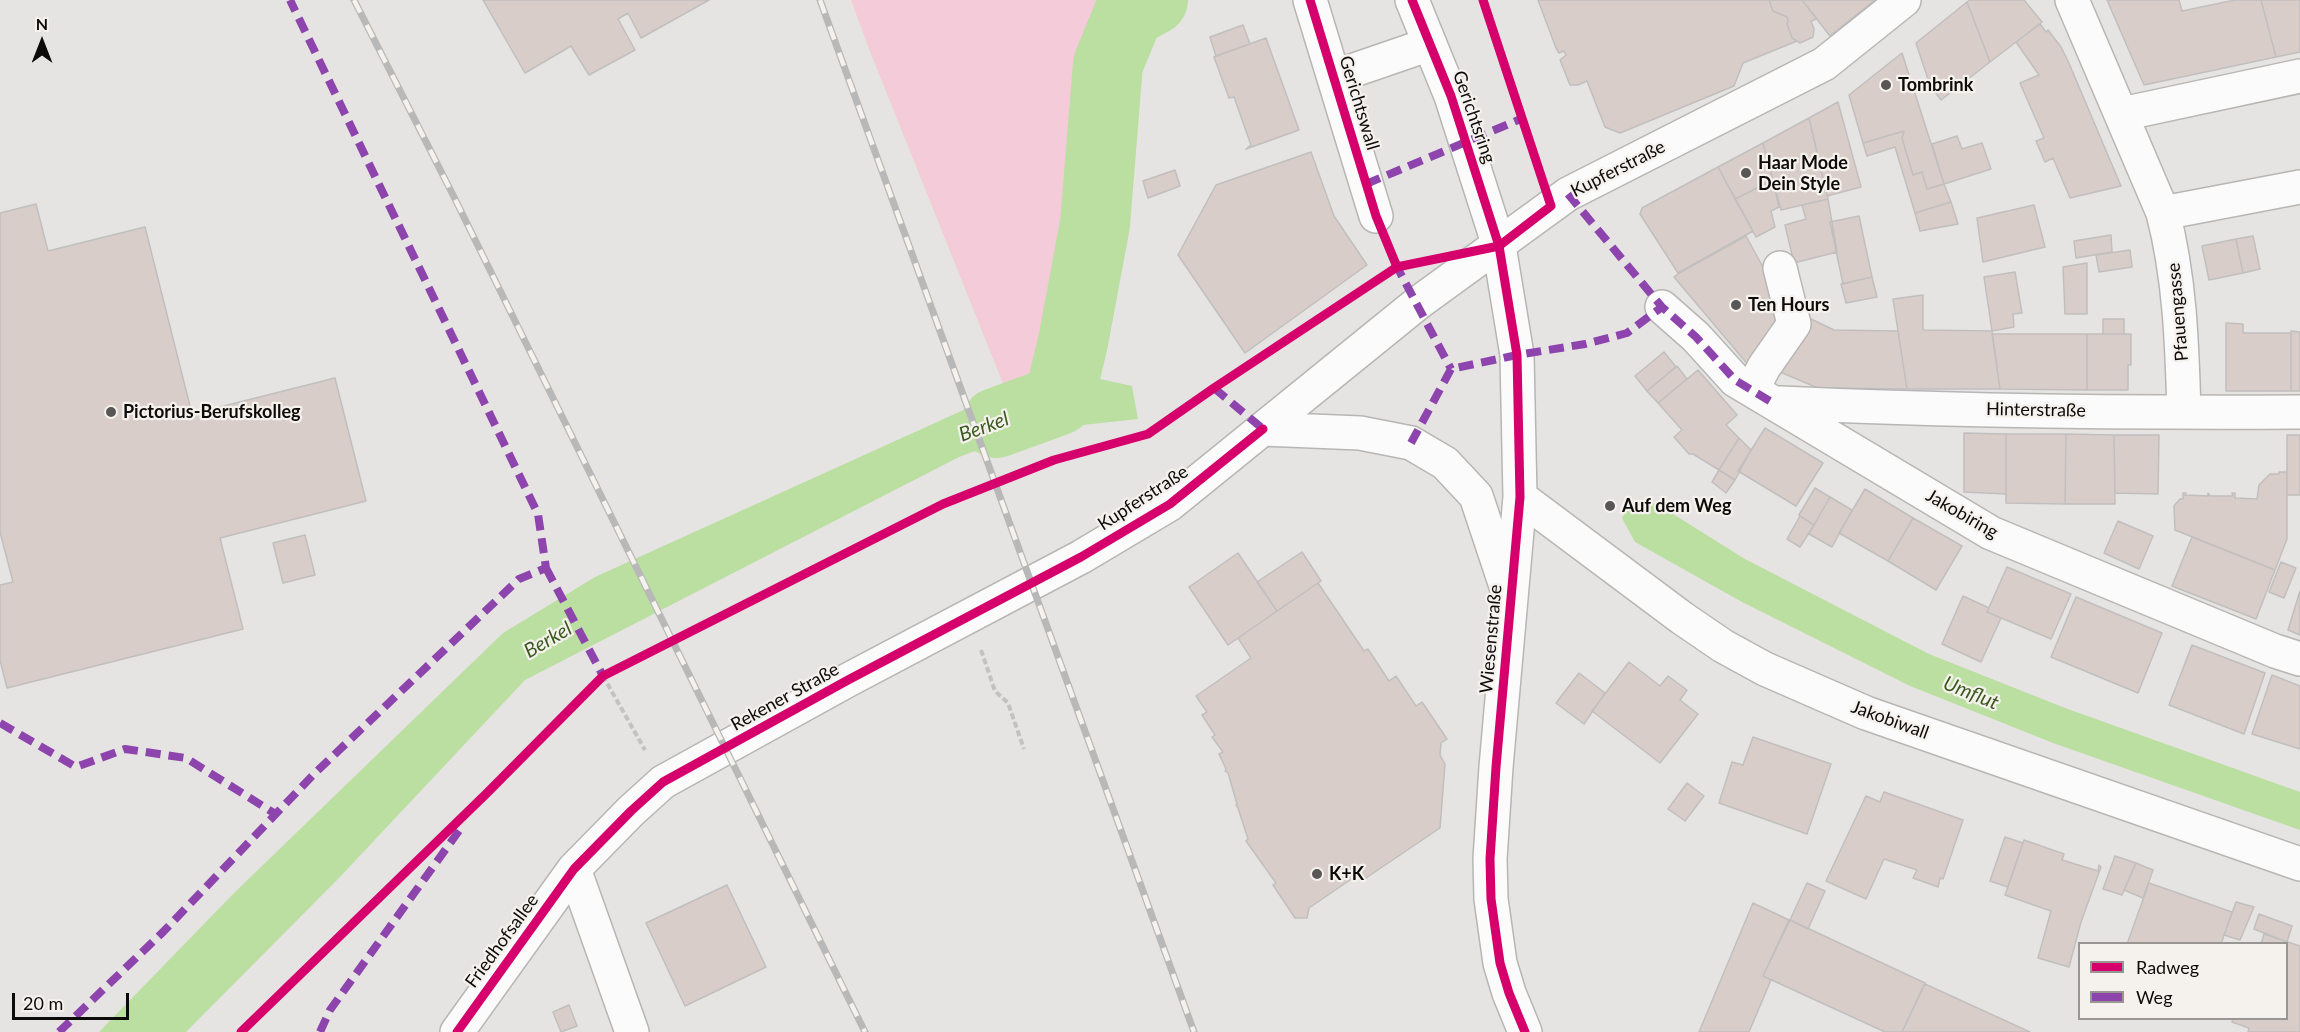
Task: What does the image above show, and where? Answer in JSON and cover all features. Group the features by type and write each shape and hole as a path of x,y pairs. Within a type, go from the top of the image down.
{"street":[{"name":"Gerichtswall","path":"1310,0 1376,216"},
{"name":"Gerichtsring","path":"1412,0 1451,96 1499,246"},
{"name":"Kupferstraße","path":"1033,583 1170,504 1418,303 1568,194 1824,64 1904,0"},
{"name":"Pfauengasse","path":"2072,0 2163,213 2172,247 2181,313 2184,412"},
{"name":"Gerichtswall","path":"1334,77 1430,44"},
{"path":"2122,114 2300,76"},
{"path":"2163,213 2300,187"},
{"name":"Wiesenstraße","path":"1499,246 1517,355 1520,497 1496,767 1490,859 1491,899 1500,963 1525,1032"},
{"path":"1762,397 1764,367 1794,324 1780,268"},
{"name":"Jakobiring","path":"1662,307 1696,337 1735,380 1991,533 2275,651 2300,659"},
{"name":"Hinterstraße","path":"1762,397 1874,408 2300,412"},
{"path":"1263,429 1360,433 1412,443 1444,463 1476,496 1511,602"},
{"name":"Jakobiwall","path":"1520,497 1682,618 1723,646 1764,669 1866,713 2300,864"},
{"name":"Rekener Straße","path":"574,869 663,782 848,680 1033,583"},
{"path":"574,869 632,1032"},
{"name":"Friedhofsallee","path":"457,1032 574,869"}],"path":[{"path":"968,617 995,691 1008,703 1024,749"},
{"path":"603,676 663,782"}],"shaded area":[{"path":"851,0 1098,0 1107,20 1088,115 1079,224 1054,369 1006,391"}],"water":[{"path":"1054,369 1132,386 1138,419 1028,431 959,457 525,680 338,879 186,1032 99,1032 235,892 503,633 595,577"},
{"name":"Umflut","path":"1633,501 1657,504 1745,559 1929,654 2065,708 2300,792 2300,830 2053,743 1910,686 1742,602 1635,542 1622,518"}],"building":[{"path":"483,0 709,0 641,38 628,13 618,19 635,50 589,75 571,46 525,73"},
{"path":"1538,0 1769,0 1773,11 1787,17 1792,38 1797,41 1743,63 1734,86 1620,133 1605,127 1587,81 1578,85 1570,85 1560,60 1566,55 1564,51 1559,53 1556,48"},
{"path":"1769,0 1802,0 1817,19 1811,21 1814,29 1813,37 1800,43 1792,38 1787,17 1773,11"},
{"path":"1802,0 1875,0 1830,36"},
{"path":"1970,0 2024,0 2042,22 1990,62 1967,2"},
{"path":"2107,0 2179,0 2182,11 2235,0 2261,0 2276,57 2144,85"},
{"path":"2261,0 2300,0 2300,52 2276,57"},
{"path":"1967,2 1990,62 1941,100 1930,85 1916,43"},
{"path":"2040,24 2046,32 2048,30 2061,47 2068,61 2121,186 2070,198 2053,158 2045,162 2036,141 2044,138 2020,83 2039,75 2016,42"},
{"path":"1243,25 1250,44 1216,56 1210,37"},
{"path":"1266,38 1299,130 1246,149 1251,145 1234,97 1229,98 1214,57"},
{"path":"1902,53 1944,184 1927,189 1922,172 1913,175 1902,138 1904,131 1863,143 1849,95"},
{"path":"1838,102 1861,187 1827,196 1809,118"},
{"path":"1809,118 1828,199 1781,210 1763,143"},
{"path":"1904,131 1902,138 1913,175 1922,172 1927,189 1944,184 1951,202 1915,213 1895,147 1867,156 1863,143"},
{"path":"1957,136 1962,149 1982,143 1991,169 1944,184 1932,144"},
{"name":"Haar Mode Dein Style","path":"1763,143 1773,180 1735,199 1718,167"},
{"path":"1311,152 1334,216 1367,265 1245,353 1178,255 1216,185"},
{"path":"1718,167 1753,231 1678,273 1640,214 1642,208"},
{"path":"1175,170 1180,186 1148,198 1143,181"},
{"path":"1773,180 1779,207 1771,211 1775,227 1756,237 1735,199"},
{"path":"1828,199 1837,252 1794,263 1785,225 1806,219 1802,205"},
{"path":"1951,202 1958,224 1920,231 1915,213"},
{"path":"36,204 48,251 145,227 192,414 335,378 366,501 220,538 243,629 7,688 0,660 0,585 13,582 0,532 0,213"},
{"path":"2034,205 2045,247 1983,262 1977,218"},
{"path":"1859,216 1872,277 1843,284 1830,222"},
{"path":"2111,235 2112,252 2076,258 2074,241"},
{"name":"Ten Hours","path":"1746,236 1764,269 1778,330 1750,367 1674,277"},
{"path":"2253,236 2260,269 2243,273 2236,239"},
{"path":"2236,239 2243,273 2209,280 2202,246"},
{"path":"2130,250 2132,267 2099,272 2096,255"},
{"path":"2087,263 2087,314 2065,314 2063,267"},
{"path":"2015,272 2022,313 2013,314 2014,327 1992,331 1984,277"},
{"path":"1872,277 1877,297 1846,303 1841,284"},
{"path":"1923,295 1923,330 1992,331 2000,389 1907,389 1893,299"},
{"path":"1809,318 1834,330 1898,331 1907,389 1818,388 1773,369"},
{"path":"2103,319 2124,319 2124,334 2103,334"},
{"path":"2226,323 2243,324 2243,333 2291,333 2291,391 2226,391"},
{"path":"2291,331 2300,332 2300,391 2291,391"},
{"path":"1992,334 2087,334 2087,390 2000,389"},
{"path":"2087,334 2131,334 2128,390 2087,390"},
{"path":"1664,352 1676,367 1647,391 1635,376"},
{"path":"1677,366 1687,379 1658,403 1647,391"},
{"path":"1698,370 1737,415 1726,425 1739,438 1719,470 1693,454 1689,454 1674,437 1682,430 1658,403"},
{"path":"1765,428 1823,463 1796,506 1738,471"},
{"path":"1964,433 2006,434 2006,494 1964,492"},
{"path":"2006,434 2066,434 2065,504 2006,503"},
{"path":"2066,434 2114,435 2115,504 2065,504"},
{"path":"2114,435 2159,435 2158,494 2115,493"},
{"path":"2287,435 2300,435 2300,495 2287,495"},
{"path":"1739,438 1751,450 1735,480 1719,470"},
{"path":"1719,470 1735,480 1726,493 1712,482"},
{"path":"2279,472 2287,472 2287,539 2275,570 2175,530 2174,506 2180,499 2183,499 2183,493 2186,493 2185,495 2208,496 2208,493 2210,496 2233,496 2232,493 2235,493 2235,498 2257,499 2259,485 2270,474 2279,474"},
{"path":"1815,488 1830,497 1814,525 1799,515"},
{"path":"1865,489 1913,518 1888,561 1839,533"},
{"path":"1830,497 1852,510 1832,547 1809,534"},
{"path":"1800,516 1814,525 1800,547 1787,539"},
{"path":"1913,518 1962,546 1936,590 1888,561"},
{"path":"2118,521 2153,536 2139,569 2104,553"},
{"path":"305,535 315,575 283,583 273,543"},
{"path":"2192,537 2275,570 2256,619 2172,586"},
{"path":"1302,552 1321,581 1277,611 1257,582"},
{"path":"1238,553 1277,611 1228,645 1189,587"},
{"path":"2281,562 2296,568 2284,598 2269,592"},
{"path":"2007,567 2071,594 2051,639 1987,612"},
{"path":"1318,583 1364,651 1368,649 1389,681 1396,676 1416,706 1422,702 1447,739 1441,743 1440,755 1445,764 1440,828 1363,880 1353,878 1309,908 1307,918 1295,918 1273,885 1276,883 1246,841 1248,839 1228,773 1225,771 1219,754 1223,752 1212,737 1215,735 1202,715 1207,712 1196,696 1251,658 1238,638"},
{"path":"2300,591 2300,635 2288,630"},
{"path":"1963,596 1989,608 1987,612 2001,618 1981,662 1942,644"},
{"path":"2076,597 2162,633 2138,693 2051,657"},
{"path":"2192,645 2265,673 2244,734 2169,705"},
{"path":"1629,662 1660,686 1668,676 1687,690 1680,700 1698,714 1660,763 1592,711"},
{"path":"1579,673 1605,693 1584,724 1556,703"},
{"path":"2272,675 2300,686 2300,749 2252,734"},
{"path":"1753,737 1831,764 1807,834 1719,803 1732,762 1743,765"},
{"path":"1687,783 1704,796 1685,821 1668,809"},
{"path":"1884,792 1963,820 1943,879 1940,878 1938,887 1913,878 1917,870 1884,859 1866,899 1826,881 1866,796 1880,802"},
{"path":"2005,837 2023,843 2008,887 1990,881"},
{"path":"2024,840 2064,854 2062,860 2098,871 2099,865 2101,867 2081,922 2069,967 2038,958 2051,911 2005,895"},
{"path":"2115,856 2136,863 2122,895 2103,889"},
{"path":"2136,863 2153,870 2143,898 2124,890"},
{"path":"1807,883 1825,891 1808,929 1790,920"},
{"path":"2149,883 2232,912 2222,942 2128,942"},
{"path":"727,885 766,967 685,1006 646,923"},
{"path":"2236,902 2254,907 2240,940 2224,935"},
{"path":"1753,903 1789,920 1763,976 1771,980 1749,1032 1699,1032"},
{"path":"2259,914 2292,926 2287,942 2254,929"},
{"path":"1790,920 1925,983 1902,1032 1885,1032 1763,976"},
{"path":"2264,934 2288,942 2262,942"},
{"path":"2288,942 2300,946 2300,1032 2248,1032 2249,1028 2232,1022 2232,1020 2288,1020"},
{"path":"1925,984 2030,1032 1902,1032"},
{"path":"569,1005 577,1026 561,1032 553,1012"}],"waterway":[{"name":"Berkel","path":"996,423 1059,400 1073,342 1095,224 1108,64 1129,13 1153,0"}],"railway":[{"path":"354,0 454,197 865,1032"},
{"path":"820,0 1194,1032"}],"marked path":[{"path":"59,1032 163,932 314,774 519,579 546,568 538,514 290,0"},
{"path":"1366,184 1523,118"},
{"path":"1568,194 1662,307 1696,337 1735,380 1773,403"},
{"path":"1395,263 1451,369"},
{"path":"1411,443 1451,369 1585,344 1627,333 1662,307"},
{"path":"1214,388 1263,429"},
{"path":"546,568 603,676"},
{"path":"0,723 76,767 125,749 186,758 277,815"},
{"path":"320,1032 330,1010 461,828"}],"cycle path":[{"path":"1310,0 1376,216 1397,267"},
{"path":"1412,0 1451,96 1499,246 1517,355 1520,497 1490,859 1491,899 1500,963 1525,1032"},
{"path":"241,1032 486,794 603,676 943,504 1054,460 1148,434 1397,267 1499,246 1551,206 1483,0"},
{"path":"457,1032 574,869 663,782 848,680 1081,557 1170,504 1263,429"}],"place":[{"name":"Tombrink","path":"1886,85"},
{"name":"Haar Mode Dein Style","path":"1746,173"},
{"name":"Ten Hours","path":"1736,305"},
{"name":"Pictorius-Berufskolleg","path":"111,412"},
{"name":"Auf dem Weg","path":"1610,506"},
{"name":"K+K","path":"1317,874"}]}
